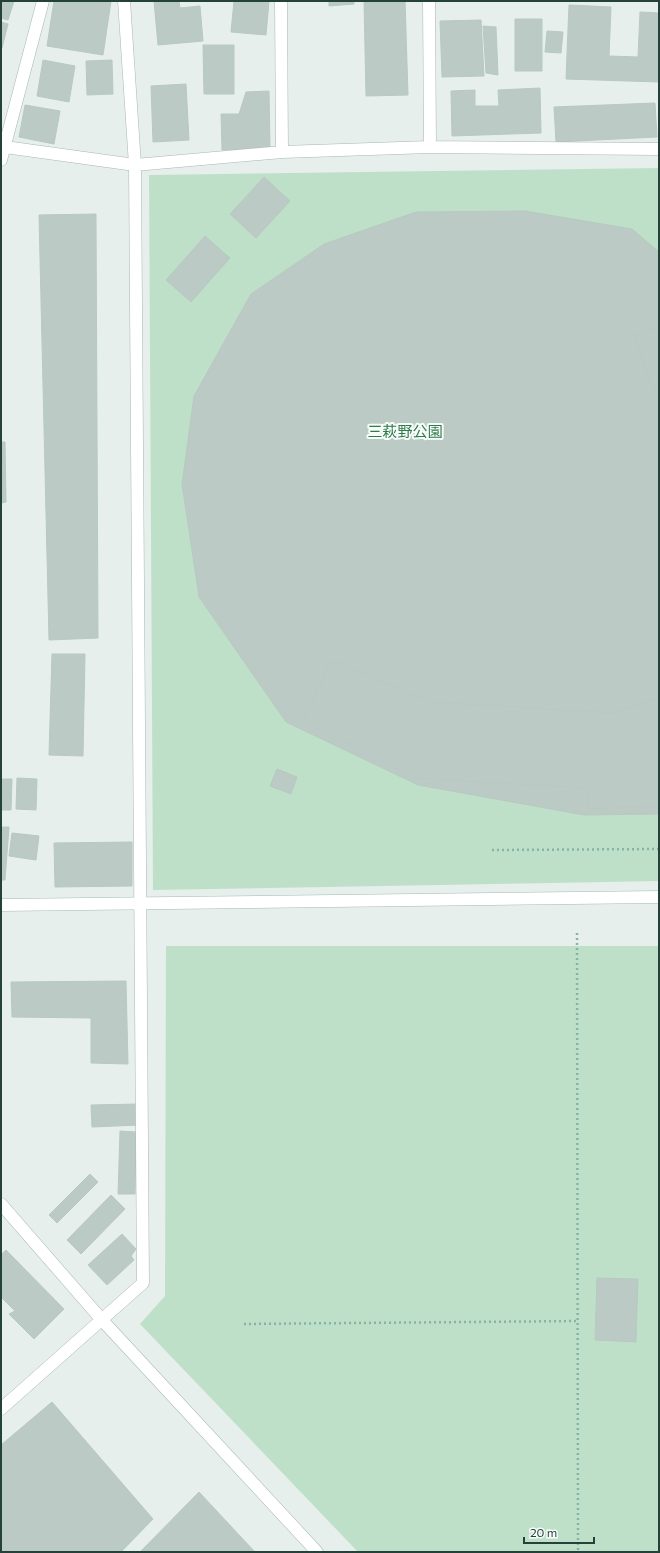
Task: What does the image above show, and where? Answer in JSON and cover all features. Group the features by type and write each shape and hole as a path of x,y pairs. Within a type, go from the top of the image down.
{"street":[{"path":"1,160 3,145 43,1"},
{"path":"1,1409 143,1283 135,165 124,1"},
{"path":"281,1 282,152"},
{"path":"429,1 430,147"},
{"path":"3,145 135,165 282,152 430,147 659,149"},
{"path":"1,905 659,897"},
{"path":"1,1204 102,1320 317,1552"}],"path":[{"path":"492,850 659,849"},
{"path":"577,933 578,1552"},
{"path":"244,1324 578,1321"}],"green space":[{"name":"三萩野公園","path":"659,168 659,881 153,890 149,175"},
{"path":"166,946 659,946 659,1552 358,1552 140,1324 165,1296"}],"building":[{"path":"1,1 14,1 8,20 1,18"},
{"path":"54,1 111,1 103,55 47,46"},
{"path":"154,1 179,1 180,8 200,6 203,41 158,45"},
{"path":"234,1 269,1 266,35 231,32"},
{"path":"329,1 354,1 354,4 329,6"},
{"path":"364,1 405,1 408,95 366,96"},
{"path":"569,5 611,7 609,56 638,57 640,12 659,13 659,82 566,79"},
{"path":"515,19 542,19 542,71 515,71"},
{"path":"481,20 484,76 442,77 440,21"},
{"path":"1,22 8,24 2,48 1,48"},
{"path":"483,26 496,27 498,75 486,73"},
{"path":"547,31 563,32 561,53 545,52"},
{"path":"203,45 234,45 234,94 204,94"},
{"path":"43,60 75,66 69,102 37,96"},
{"path":"112,60 113,94 87,95 86,61"},
{"path":"186,84 189,140 153,142 151,86"},
{"path":"540,88 541,133 452,136 451,91 475,90 475,106 499,106 498,90"},
{"path":"269,91 270,149 222,150 221,114 239,114 246,92"},
{"path":"655,103 657,137 556,142 554,107"},
{"path":"25,105 60,111 54,144 19,137"},
{"path":"264,177 290,201 256,238 230,214"},
{"name":"三萩野公園","path":"525,211 632,229 659,252 659,814 584,815 418,785 286,722 199,597 182,484 194,396 251,294 324,244 416,212"},
{"path":"96,214 98,638 49,640 39,215"},
{"path":"205,236 230,258 191,302 166,280"},
{"path":"659,326 659,402 634,337"},
{"path":"1,442 5,442 6,502 1,503"},
{"path":"52,654 85,654 83,756 49,755"},
{"path":"332,660 430,702 616,713 655,699 659,695 659,806 590,809 586,788 414,778 304,719"},
{"path":"277,769 297,777 291,794 270,786"},
{"path":"17,778 37,779 36,810 16,809"},
{"path":"1,779 12,779 11,810 1,810"},
{"path":"1,827 9,827 5,880 1,880"},
{"path":"12,833 39,836 36,860 9,856"},
{"path":"132,842 132,886 55,887 54,843"},
{"path":"126,981 128,1064 91,1063 91,1018 12,1017 11,982"},
{"path":"138,1104 139,1125 92,1127 91,1105"},
{"path":"120,1131 136,1132 135,1194 118,1194"},
{"path":"90,1174 98,1182 57,1223 49,1215"},
{"path":"111,1195 125,1209 81,1254 67,1240"},
{"path":"122,1234 136,1249 131,1256 134,1260 107,1285 88,1265"},
{"path":"6,1250 64,1309 34,1339 9,1314 15,1311 1,1297 1,1255"},
{"path":"597,1278 638,1279 636,1342 595,1340"},
{"path":"52,1402 153,1519 121,1552 1,1552 1,1445"},
{"path":"199,1492 255,1552 140,1552"}]}
